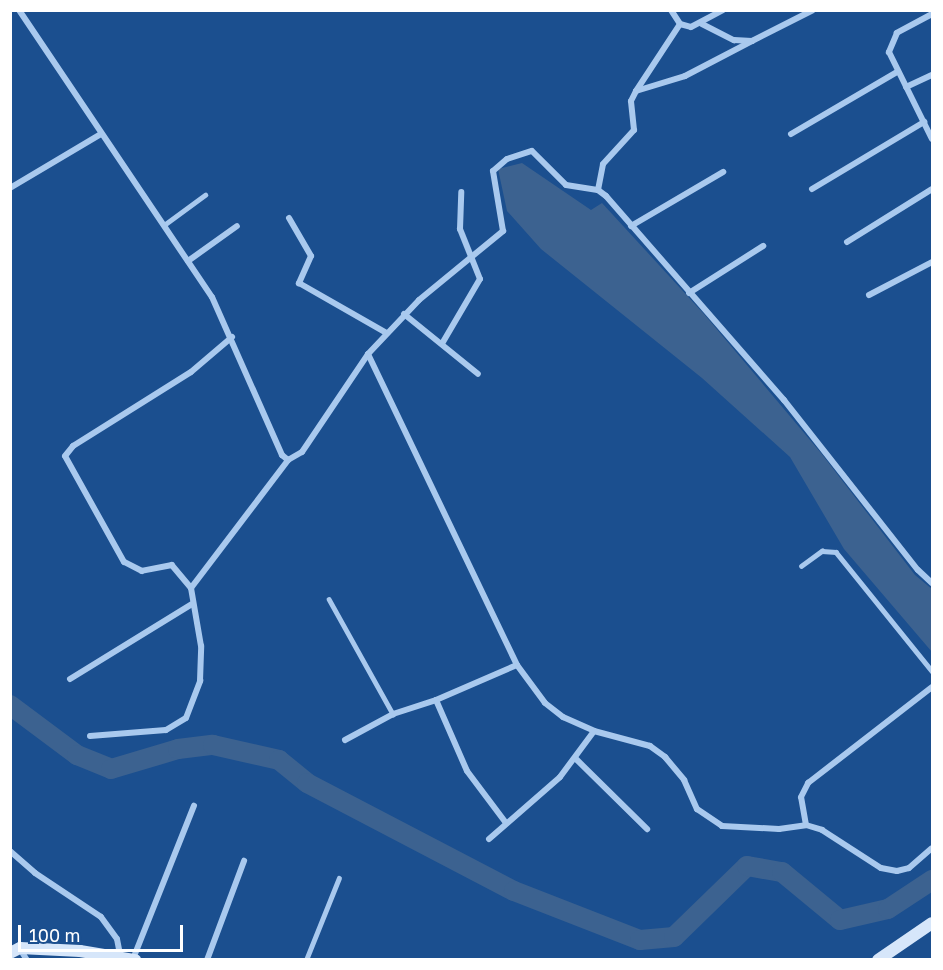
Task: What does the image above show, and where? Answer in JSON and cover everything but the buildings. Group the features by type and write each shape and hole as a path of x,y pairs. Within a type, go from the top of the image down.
{"street":[{"path":"19,10 188,261 232,337 276,448 288,460"},
{"path":"671,10 680,24"},
{"path":"702,24 723,10"},
{"path":"636,91 685,76 813,10"},
{"path":"933,14 897,33 889,44 897,72 933,139"},
{"path":"680,24 702,24 734,40 752,41"},
{"path":"598,190 603,164 634,130 631,101 680,24"},
{"path":"791,134 897,72"},
{"path":"906,87 933,75"},
{"path":"812,189 924,122"},
{"path":"10,188 101,134"},
{"path":"191,588 288,460 302,452 385,332 503,231 493,171 507,159 532,151 566,185 598,190 784,400 918,570 933,583"},
{"path":"631,226 723,172"},
{"path":"847,242 933,189"},
{"path":"443,342 478,288 479,271 460,229 461,192"},
{"path":"289,219 311,256 299,282 385,332"},
{"path":"188,261 237,226"},
{"path":"689,293 763,246"},
{"path":"869,295 933,262"},
{"path":"404,314 443,342 478,374"},
{"path":"90,736 166,730 186,718 194,703 200,669 201,646 191,588 172,565 142,571 124,562 67,465 65,456 72,446 191,372 232,337"},
{"path":"368,354 517,665 545,703 563,717 594,731 650,746 665,757 684,780 697,809 722,826 779,829 806,825 822,830 880,868 897,871 909,868 933,849"},
{"path":"70,679 192,604"},
{"path":"345,740 393,714 436,700 517,665"},
{"path":"806,825 801,797 808,783 933,687"},
{"path":"436,700 467,771 506,823"},
{"path":"489,838 576,759 594,731"},
{"path":"576,759 646,829"},
{"path":"15,951 134,959 194,806"},
{"path":"10,851 35,873 101,917 117,939 121,958"},
{"path":"207,960 244,861"},
{"path":"879,960 933,924"},
{"path":"15,951 27,960"}],"lane":[{"path":"164,225 205,195"},
{"path":"801,566 822,551 836,552 933,671"},
{"path":"329,599 393,714"},
{"path":"306,960 339,878"}],"water":[{"path":"522,163 591,210 602,203 704,314 821,453 915,575 932,589 932,652 844,549 790,457 702,378 541,249 507,211 498,169"}],"waterway":[{"path":"10,705 77,755 111,769 178,749 213,745 279,760 307,783 514,891 640,940 674,937 747,866 782,872 840,920 888,909 932,880"}]}
